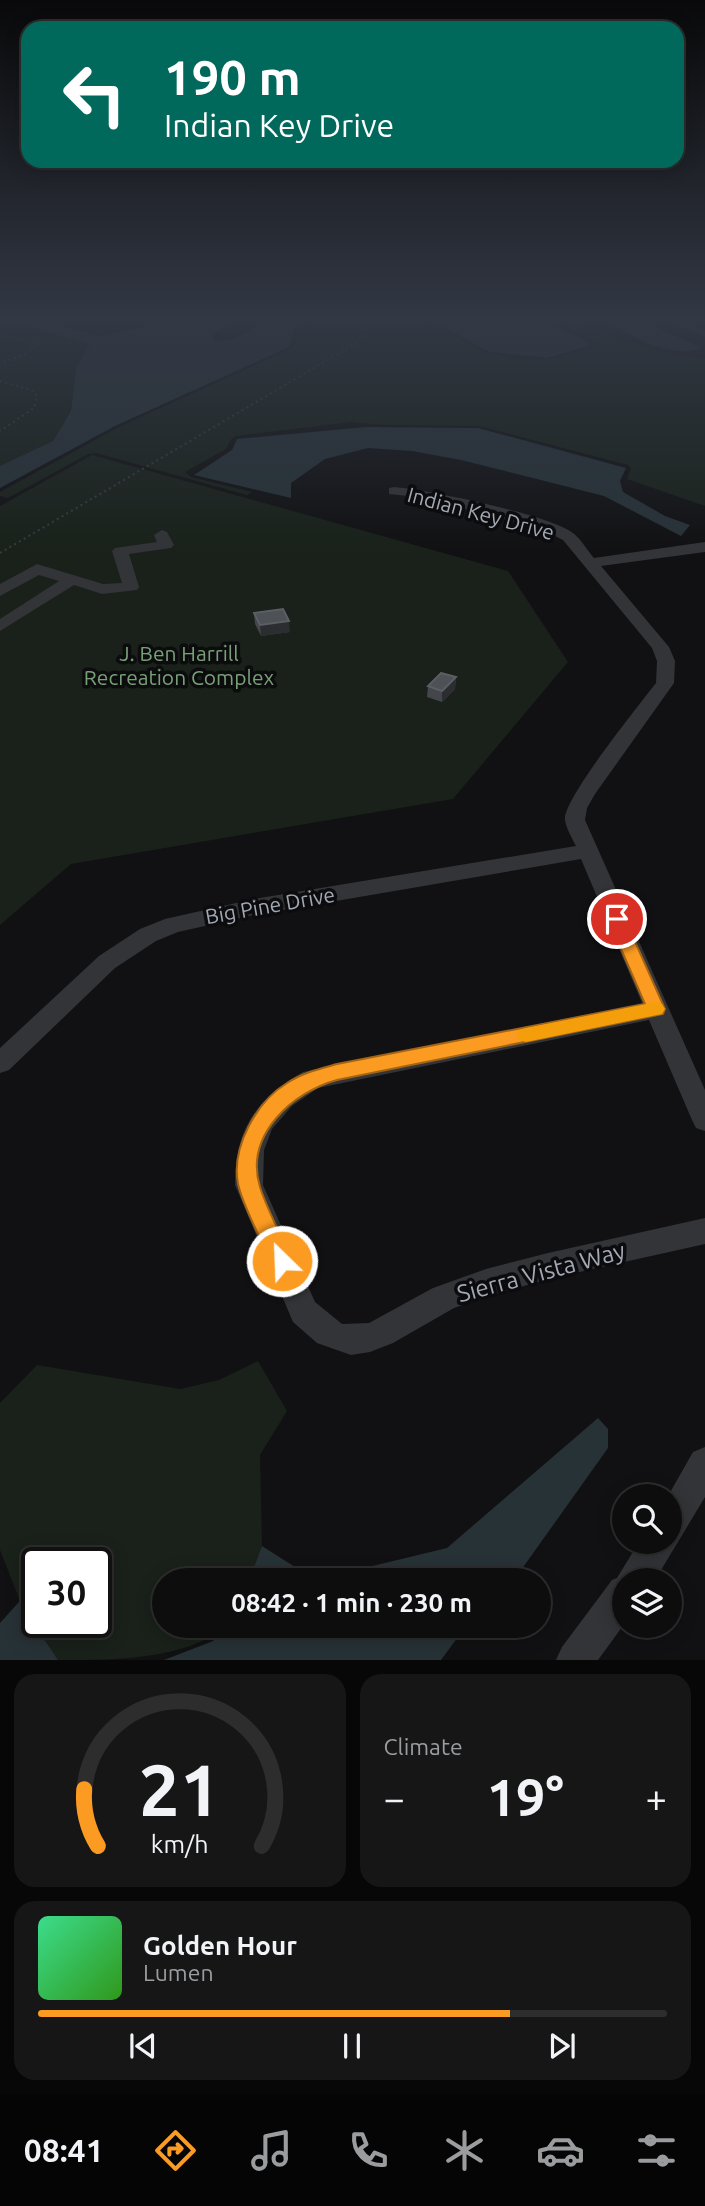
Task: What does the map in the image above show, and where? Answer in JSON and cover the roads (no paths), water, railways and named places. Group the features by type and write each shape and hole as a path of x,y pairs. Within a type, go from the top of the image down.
{"street":[{"name":"Indian Key Drive","path":"394,491 418,493 544,525 568,537 660,648 667,673 660,692 585,793 577,808 575,820 705,1120"},
{"path":"0,592 37,569 103,589 131,587 120,551 166,545 162,535"},
{"path":"592,563 705,547"},
{"path":"0,626 72,580"},
{"name":"Big Pine Drive","path":"0,1063 107,962 148,935 173,925 254,907 587,851"},
{"name":"Sierra Vista Way","path":"656,1009 312,1079 275,1104 262,1121 251,1142 247,1163 249,1185 304,1312 316,1326 333,1336 358,1340 379,1333 452,1294 501,1278 705,1231"},
{"path":"682,1505 705,1464"},
{"path":"575,1660 612,1610"}],"park label":[{"name":"J. Ben Harrill Recreation Complex","path":"179,665"}]}
